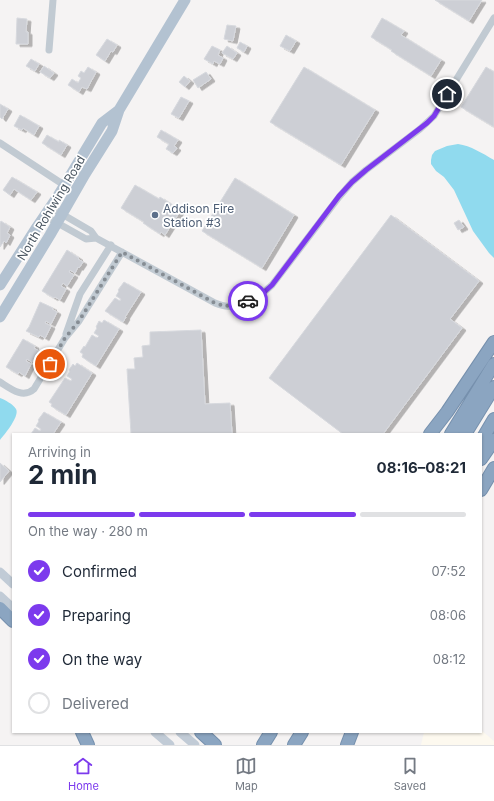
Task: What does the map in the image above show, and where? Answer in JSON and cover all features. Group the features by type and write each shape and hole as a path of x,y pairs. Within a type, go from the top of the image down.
{"highway":[{"path":"431,433 447,412 494,342"},
{"path":"451,433 494,364"},
{"path":"466,433 494,387"},
{"path":"482,439 494,419"},
{"path":"482,458 494,440"},
{"path":"482,488 494,468"},
{"path":"0,608 12,620"},
{"path":"82,733 88,745"},
{"path":"202,733 215,745"},
{"path":"262,745 264,733"},
{"path":"262,745 270,733"},
{"path":"294,745 301,733"},
{"path":"347,745 352,733"}],"main road":[{"name":"North Rohlwing Road","path":"0,317 112,131 119,110 185,0"},
{"name":"North Rohlwing Road","path":"0,285 48,212 102,123 119,110"},
{"path":"0,572 12,583"},
{"path":"0,596 12,607"},
{"path":"156,733 170,745"},
{"path":"181,733 195,745"}],"street":[{"path":"49,50 53,0"},
{"path":"48,212 60,219 86,239 96,238 215,303 223,306 231,306 262,294 272,285 339,196 352,182 434,116 494,18"},
{"path":"0,143 64,185"},
{"path":"48,212 60,219"},
{"path":"65,338 80,294 111,246"},
{"path":"0,382 19,393 23,394 31,392 37,385 65,338 79,321 122,252"},
{"path":"88,281 100,288"}],"shaded area":[{"path":"482,731 494,741 494,745 421,745 424,733 482,733"}],"water":[{"path":"458,144 481,152 494,160 494,258 473,231 454,190 431,164 432,155 435,151 447,146"},
{"path":"0,398 13,405 17,412 11,425 0,440"}],"building":[{"path":"435,0 482,0 469,21"},
{"path":"17,18 27,19 26,32 28,32 28,44 16,44"},
{"path":"382,18 404,31 401,35 441,60 431,76 371,37"},
{"path":"227,25 236,26 233,41 224,39"},
{"path":"286,35 296,41 290,51 280,46"},
{"path":"107,39 117,45 105,61 96,55"},
{"path":"240,42 247,46 244,52 237,48"},
{"path":"212,46 220,50 218,55 223,58 220,64 214,61 213,64 204,59"},
{"path":"227,46 237,53 233,59 222,53"},
{"path":"31,59 39,64 35,71 26,66"},
{"path":"44,66 54,73 50,78 40,72"},
{"path":"88,67 96,72 87,89 82,87 79,92 68,85 72,79 78,83 81,78 78,76 81,71 84,73"},
{"path":"304,67 375,110 341,165 270,122"},
{"path":"486,67 494,72 494,127 461,107"},
{"path":"206,72 211,79 198,88 193,80"},
{"path":"184,76 190,81 185,87 179,82"},
{"path":"181,97 189,101 179,118 171,114"},
{"path":"0,104 8,109 2,119 0,117"},
{"path":"20,115 39,126 34,135 23,128 22,130 14,126"},
{"path":"161,130 178,140 174,146 177,148 173,153 166,149 169,144 157,137"},
{"path":"47,135 67,145 61,155 42,143"},
{"path":"12,177 37,192 31,200 14,189 10,195 3,190"},
{"path":"235,178 294,215 262,268 202,231"},
{"name":"Addison Fire Station #3","path":"135,185 159,199 160,197 174,206 176,204 182,208 165,235 161,232 160,234 121,208"},
{"path":"391,215 479,281 450,319 462,328 384,433 342,433 269,378"},
{"path":"459,220 464,227 458,230 454,223"},
{"path":"1,221 10,227 7,233 10,235 6,243 4,241 0,247 0,223"},
{"path":"67,250 83,262 75,273 70,270 69,272 74,275 67,286 63,283 61,286 66,289 60,300 42,291"},
{"path":"124,282 141,292 123,322 105,311 115,298 120,301 121,299 116,296 119,291 118,290"},
{"path":"40,302 53,308 52,309 57,312 51,324 46,321 45,323 51,326 45,338 26,331"},
{"path":"104,320 119,329 96,366 82,357 83,354 80,352 84,346 85,347 92,335 97,338 99,336 94,333 99,321 102,323"},
{"path":"201,330 205,404 230,403 232,433 131,433 127,369 135,369 134,358 143,357 142,346 150,345 150,332"},
{"path":"23,339 35,346 34,348 39,351 32,362 27,359 26,361 31,364 25,376 6,367"},
{"path":"77,363 92,373 66,415 51,406 52,404 49,402 65,378 71,381 72,379 67,376 70,371 69,370 73,364 75,366"},
{"path":"44,412 61,422 54,433 32,433 35,428 40,431 41,429 36,426 39,421 38,420"},
{"path":"0,463 9,471 0,482"}],"way so far":[{"path":"50,364 65,338 79,321 122,252 215,303 223,306 231,306 248,301"}],"place":[{"name":"Addison Fire Station #3","path":"155,215"}],"route":[{"path":"248,301 262,294 272,285 339,196 352,182 427,123 434,116 447,94"}]}
